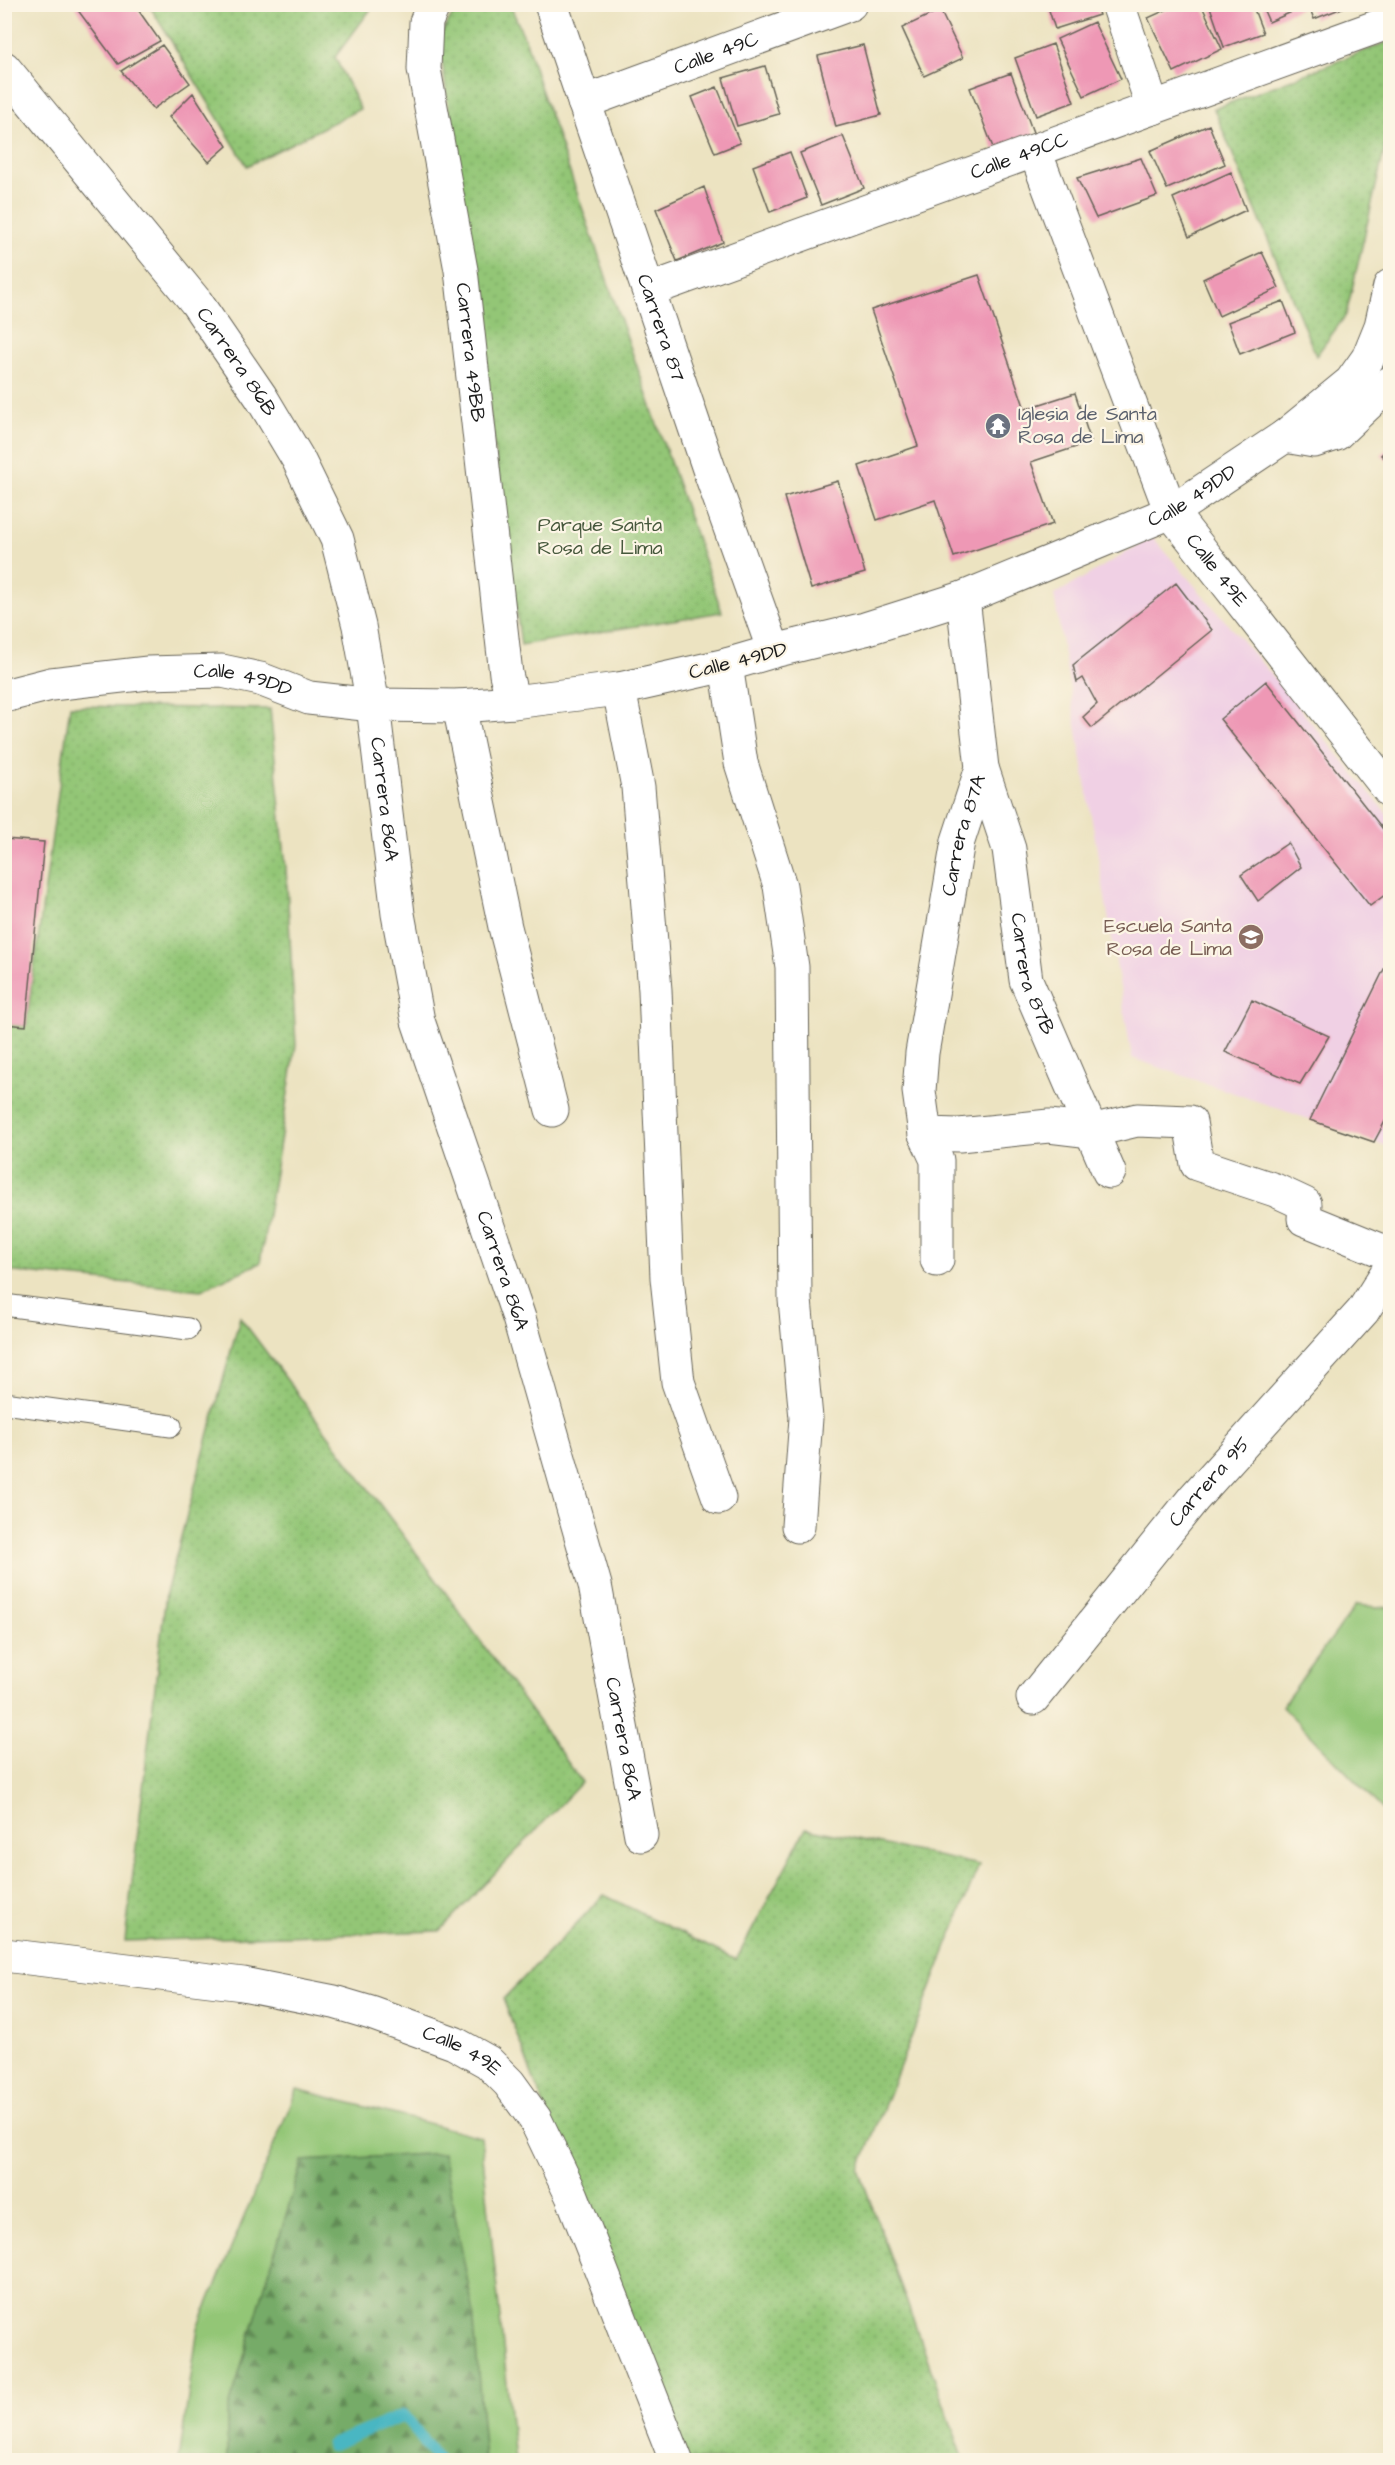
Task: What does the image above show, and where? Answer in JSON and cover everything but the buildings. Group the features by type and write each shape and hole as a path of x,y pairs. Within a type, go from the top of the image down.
{"street":[{"name":"Carrera 49BB","path":"434,4 426,22 424,69 461,270 506,674 513,702"},
{"name":"Carrera 87","path":"550,4 709,469 774,651"},
{"name":"Calle 49C","path":"584,102 850,4"},
{"path":"1118,4 1153,108"},
{"name":"Calle 49CC","path":"649,290 1390,22"},
{"name":"Carrera 86B","path":"4,68 196,302 261,397 298,459 337,539 359,626 373,705"},
{"name":"Calle 49E","path":"1035,151 1171,512 1390,791"},
{"name":"Calle 49DD","path":"4,696 51,684 137,674 222,671 260,679 309,698 373,705 459,706 513,702 619,689 726,665 865,629 963,598 1171,512 1285,436 1351,382 1368,358 1381,326 1390,286"},
{"path":"1285,436 1314,441 1336,434 1390,383"},
{"name":"Carrera 87A","path":"937,1260 937,1160 925,1134 919,1090 922,1053 958,841 982,768 963,598"},
{"path":"726,665 741,763 780,886 792,967 795,1300 806,1418 798,1526"},
{"path":"619,689 638,787 656,990 667,1278 678,1382 719,1498"},
{"name":"Carrera 86A","path":"373,705 398,915 418,1021 519,1318 596,1585 641,1835"},
{"path":"459,706 505,927 552,1110"},
{"name":"Carrera 87B","path":"982,768 1009,849 1026,980 1109,1172"},
{"path":"925,1134 959,1135 1050,1126 1091,1131 1137,1120 1190,1122 1197,1164 1305,1204 1304,1220 1390,1254"},
{"name":"Carrera 95","path":"1033,1698 1194,1498 1363,1311 1390,1268"},
{"name":"Calle 49E","path":"4,1955 243,1984 334,2002 454,2043 488,2062 509,2083 535,2119 572,2196 676,2460"}],"lane":[{"path":"4,1305 188,1329"},
{"path":"4,1403 171,1426"}],"shaded area":[{"name":"Escuela Santa Rosa de Lima","path":"1151,535 1390,817 1390,1147 1132,1058 1054,595 1146,541"}],"green space":[{"name":"Parque Santa Rosa de Lima","path":"464,4 505,4 511,7 527,44 722,612 521,645 439,38 457,7"},
{"path":"149,5 374,5 335,57 360,109 247,166"},
{"path":"1390,41 1390,126 1346,315 1316,356 1214,109"},
{"path":"70,706 270,709 286,868 296,1045 260,1263 201,1290 5,1271 4,1024 26,1026"},
{"path":"240,1317 435,1578 582,1782 440,1931 125,1941 166,1593"},
{"path":"1356,1605 1390,1608 1390,1817 1282,1706"},
{"path":"806,1828 979,1865 859,2170 964,2460 680,2460 503,1999 604,1895 736,1960"},
{"path":"297,2089 481,2137 515,2460 179,2460 198,2328"},
{"path":"443,2153 473,2309 485,2460 227,2460 227,2414 302,2161"}],"waterway":[{"path":"331,2445 404,2415 438,2460"}],"place":[{"name":"Iglesia de Santa Rosa de Lima","path":"998,426"},
{"name":"Escuela Santa Rosa de Lima","path":"1251,937"}]}
